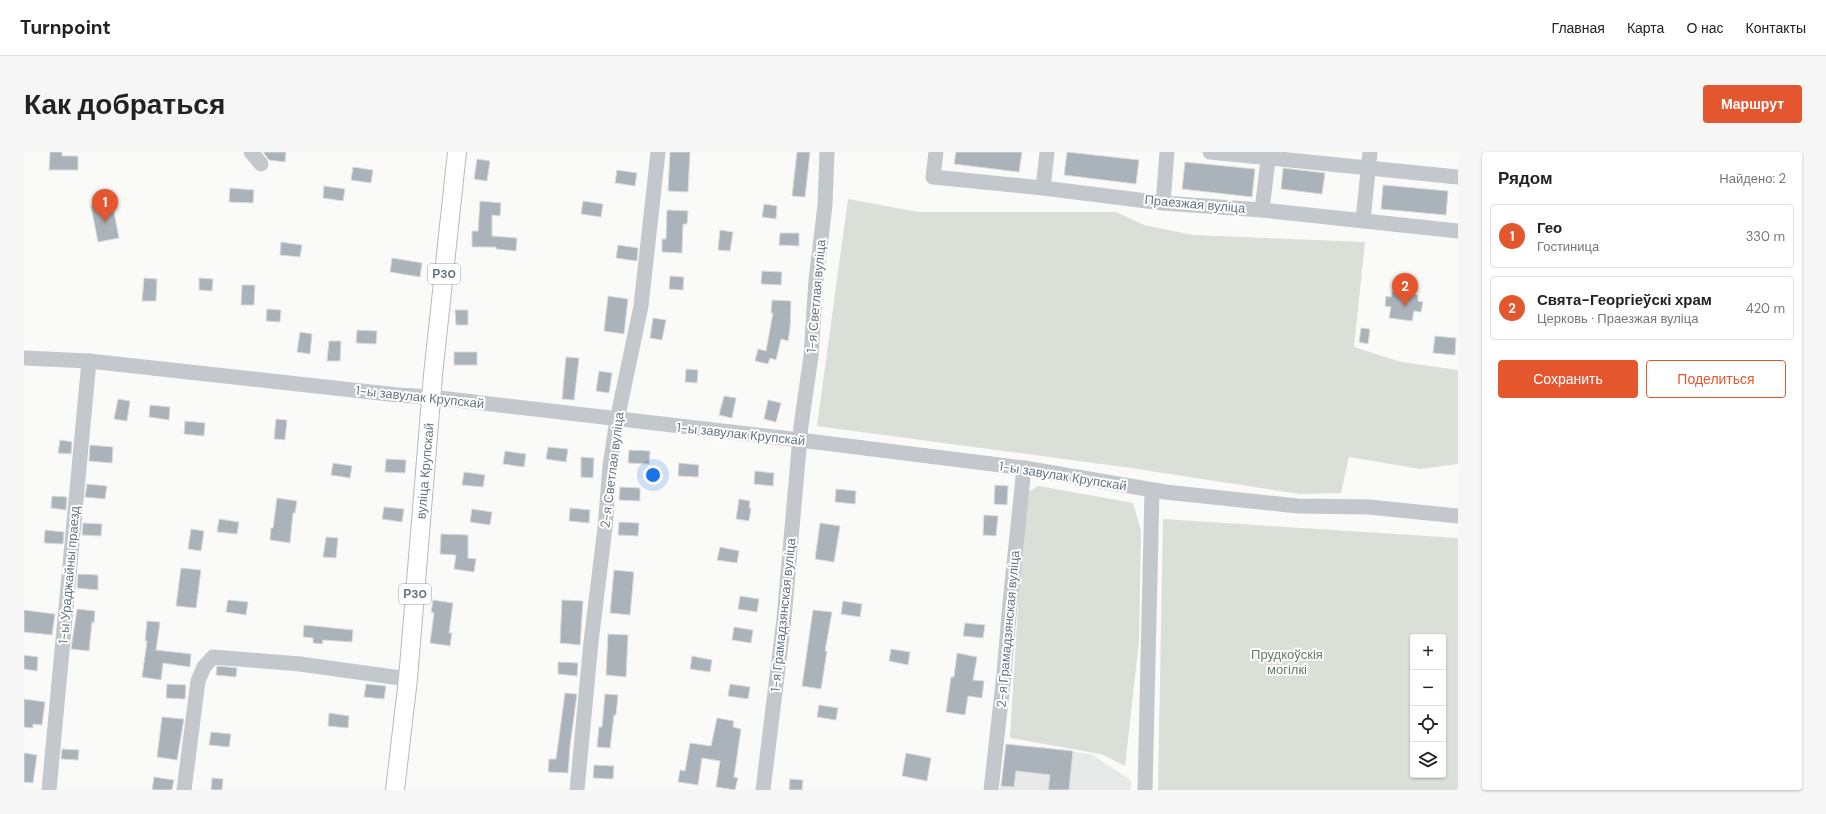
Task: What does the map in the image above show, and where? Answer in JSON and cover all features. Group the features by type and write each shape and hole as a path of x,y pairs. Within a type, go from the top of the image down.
{"main road":[{"name":"вуліца Крупскай","path":"394,790 408,679 431,397 457,152"}],"street":[{"path":"251,152 261,164"},
{"name":"2-я Светлая вуліца","path":"577,790 591,642 617,420 641,306 658,152"},
{"name":"1-я Светлая вуліца","path":"800,440 825,204 827,152"},
{"name":"Праезжая вуліца","path":"936,152 933,177 1043,188 1163,203 1262,210 1458,231"},
{"path":"1043,188 1047,152"},
{"path":"1163,203 1167,152"},
{"path":"1210,152 1268,155 1368,168 1458,177"},
{"path":"1363,220 1370,152"},
{"path":"1262,210 1268,155"},
{"name":"1-ы завулак Крупскай","path":"24,358 89,361 390,394 431,397 617,420 800,440 1024,468 1152,490 1298,506 1369,507 1458,516"},
{"name":"1-ы Ураджайны праезд","path":"48,790 89,361"},
{"name":"1-я Грамадзянская вуліца","path":"763,790 784,619 800,440"},
{"name":"2-я Грамадзянская вуліца","path":"991,790 1024,468"},
{"path":"1145,790 1152,490"},
{"path":"184,790 198,681 204,666 213,657 300,664 408,679"}],"shaded area":[{"path":"1006,744 1091,754 1131,780 1131,790 1000,790"}],"green space":[{"path":"848,199 918,212 1116,212 1144,225 1193,235 1365,242 1354,347 1401,362 1458,370 1458,464 1420,469 1349,457 1341,493 1300,494 1131,468 817,426"},
{"path":"1039,486 1133,503 1141,530 1139,641 1125,766 1101,754 1010,738 1018,606 1017,576 1028,492"},
{"name":"Прудкоўскія могілкі","path":"1163,519 1458,538 1458,790 1158,790"}],"building":[{"path":"50,152 62,152 62,156 78,156 78,170 49,170"},
{"path":"263,152 286,152 285,162 269,160"},
{"path":"670,152 690,152 688,192 668,191"},
{"path":"797,152 810,152 805,197 792,196"},
{"path":"956,152 1022,152 1019,172 954,164"},
{"path":"1067,152 1139,160 1136,184 1064,175"},
{"path":"477,159 490,161 487,181 474,179"},
{"path":"1185,162 1255,169 1252,197 1182,189"},
{"path":"353,167 373,170 371,183 351,180"},
{"path":"1283,168 1325,173 1322,194 1281,189"},
{"path":"617,170 637,173 635,186 615,183"},
{"path":"1383,185 1448,191 1446,215 1381,209"},
{"path":"324,186 345,189 343,201 323,198"},
{"path":"230,188 254,190 253,203 229,202"},
{"path":"480,201 501,203 500,216 492,215 492,236 517,238 516,251 496,249 496,247 472,247 472,231 478,231"},
{"path":"583,201 603,204 601,217 581,214"},
{"path":"112,202 119,238 98,242 91,206"},
{"path":"764,204 777,206 776,219 762,217"},
{"path":"667,210 688,211 687,224 683,224 682,253 662,252 662,239 666,239"},
{"path":"720,230 733,232 730,251 718,250"},
{"path":"780,233 799,233 799,246 779,245"},
{"path":"281,242 302,245 300,257 280,255"},
{"path":"618,245 638,248 637,261 616,258"},
{"path":"392,258 422,263 420,277 390,272"},
{"path":"762,271 782,272 781,285 761,284"},
{"path":"670,276 684,277 683,290 669,289"},
{"path":"144,278 157,279 156,301 142,301"},
{"path":"199,278 213,279 212,291 199,290"},
{"path":"242,285 255,285 254,305 241,305"},
{"path":"1392,291 1418,295 1418,301 1423,302 1421,312 1414,311 1412,321 1389,318 1391,307 1385,306 1386,296 1391,297"},
{"path":"608,296 628,299 624,334 604,331"},
{"path":"772,300 791,301 790,328 788,341 781,339 776,360 770,358 768,364 755,361 758,349 766,351 773,313 771,313"},
{"path":"267,309 281,310 280,322 266,321"},
{"path":"455,310 468,310 468,325 456,325"},
{"path":"653,318 666,320 662,340 650,338"},
{"path":"1361,328 1370,329 1368,344 1359,342"},
{"path":"357,330 377,331 376,344 356,343"},
{"path":"300,332 312,334 310,354 297,352"},
{"path":"1435,336 1456,338 1455,355 1433,353"},
{"path":"329,341 341,341 340,361 327,361"},
{"path":"454,352 477,352 477,365 454,365"},
{"path":"566,357 579,358 574,400 562,399"},
{"path":"686,369 698,370 697,383 685,382"},
{"path":"599,371 612,373 609,393 596,391"},
{"path":"724,396 736,398 732,418 719,415"},
{"path":"118,399 130,401 127,421 114,419"},
{"path":"768,400 781,403 776,422 764,419"},
{"path":"150,405 170,407 169,420 149,417"},
{"path":"276,419 287,420 285,440 274,439"},
{"path":"185,421 205,423 204,436 184,434"},
{"path":"60,440 72,442 71,454 58,453"},
{"path":"90,445 113,447 112,463 89,461"},
{"path":"548,447 568,449 566,462 546,459"},
{"path":"629,450 650,451 649,464 628,463"},
{"path":"505,451 526,454 524,467 503,464"},
{"path":"581,457 594,458 593,478 581,477"},
{"path":"386,459 406,460 405,473 385,472"},
{"path":"333,463 352,466 350,478 331,475"},
{"path":"679,463 699,465 698,477 678,476"},
{"path":"755,471 774,473 773,486 754,484"},
{"path":"464,472 485,475 483,487 462,485"},
{"path":"87,484 107,486 105,499 85,497"},
{"path":"995,485 1008,486 1007,505 994,504"},
{"path":"620,487 640,488 640,501 619,500"},
{"path":"836,489 856,491 855,504 835,502"},
{"path":"52,496 67,497 66,510 51,508"},
{"path":"277,498 297,501 295,513 293,513 290,543 270,540"},
{"path":"739,499 750,501 749,508 751,508 749,521 736,519"},
{"path":"384,507 404,509 402,522 382,519"},
{"path":"570,508 590,510 589,523 569,521"},
{"path":"472,509 492,512 490,525 470,522"},
{"path":"984,515 998,516 996,536 983,535"},
{"path":"219,519 239,522 237,534 217,532"},
{"path":"619,522 639,523 638,536 618,535"},
{"path":"83,523 102,524 101,536 82,535"},
{"path":"820,523 840,526 834,562 815,559"},
{"path":"191,529 204,531 201,551 188,549"},
{"path":"45,530 64,532 63,544 44,543"},
{"path":"441,534 468,535 468,558 476,559 474,572 454,569 456,555 440,554"},
{"path":"326,537 338,538 336,558 323,557"},
{"path":"720,547 739,551 737,563 717,560"},
{"path":"181,568 201,570 196,608 176,606"},
{"path":"614,570 634,572 630,615 610,613"},
{"path":"78,574 98,575 98,590 77,588"},
{"path":"740,596 759,599 757,612 738,609"},
{"path":"228,600 248,602 246,615 226,612"},
{"path":"433,600 453,603 449,633 452,633 450,646 430,643 434,613 431,612"},
{"path":"562,600 583,601 580,645 560,643"},
{"path":"843,601 862,604 860,617 841,614"},
{"path":"77,609 95,611 94,623 92,622 89,651 71,649"},
{"path":"24,610 55,614 52,635 24,632"},
{"path":"813,610 832,612 825,651 827,651 821,689 802,686"},
{"path":"147,621 160,622 156,650 191,654 190,667 163,663 161,680 142,677 147,641 145,641"},
{"path":"965,623 985,625 983,638 963,636"},
{"path":"304,625 353,630 352,642 323,640 322,644 313,643 313,638 303,637"},
{"path":"734,627 753,630 751,643 732,640"},
{"path":"608,634 628,635 626,677 606,675"},
{"path":"891,649 910,652 908,665 889,661"},
{"path":"957,653 977,657 973,680 984,681 982,698 968,696 965,715 946,712 951,677 954,677"},
{"path":"24,655 38,657 37,671 24,669"},
{"path":"692,656 712,660 710,672 690,669"},
{"path":"558,662 578,663 577,676 558,674"},
{"path":"217,666 237,668 236,677 216,675"},
{"path":"167,684 186,685 185,699 166,698"},
{"path":"366,684 386,686 384,699 364,697"},
{"path":"730,684 750,687 748,699 728,696"},
{"path":"565,693 577,694 568,773 548,772 549,759 556,759"},
{"path":"605,694 618,695 610,748 597,747 599,727 602,727"},
{"path":"24,699 45,702 42,725 33,724 33,728 24,727"},
{"path":"819,705 838,708 836,720 817,717"},
{"path":"329,713 349,716 348,728 328,726"},
{"path":"162,717 184,719 177,760 157,757"},
{"path":"717,718 734,721 733,727 741,729 734,777 738,778 735,790 716,787 720,761 702,758 698,785 678,782 680,770 685,771 690,743 711,746"},
{"path":"211,732 231,734 229,747 209,745"},
{"path":"1006,744 1073,751 1069,790 1048,790 1050,775 1016,771 1014,787 1001,786"},
{"path":"62,749 79,750 78,760 61,759"},
{"path":"24,753 37,755 33,783 24,782"},
{"path":"906,753 931,758 927,781 902,776"},
{"path":"594,765 614,766 613,779 593,778"},
{"path":"154,777 174,780 172,790 152,790"},
{"path":"212,778 223,779 222,790 211,790"},
{"path":"790,779 803,780 802,790 789,790"}],"place":[{"name":"Гео","path":"105,222"},
{"name":"Свята-Георгіеўскі храм","path":"1405,306"}]}
